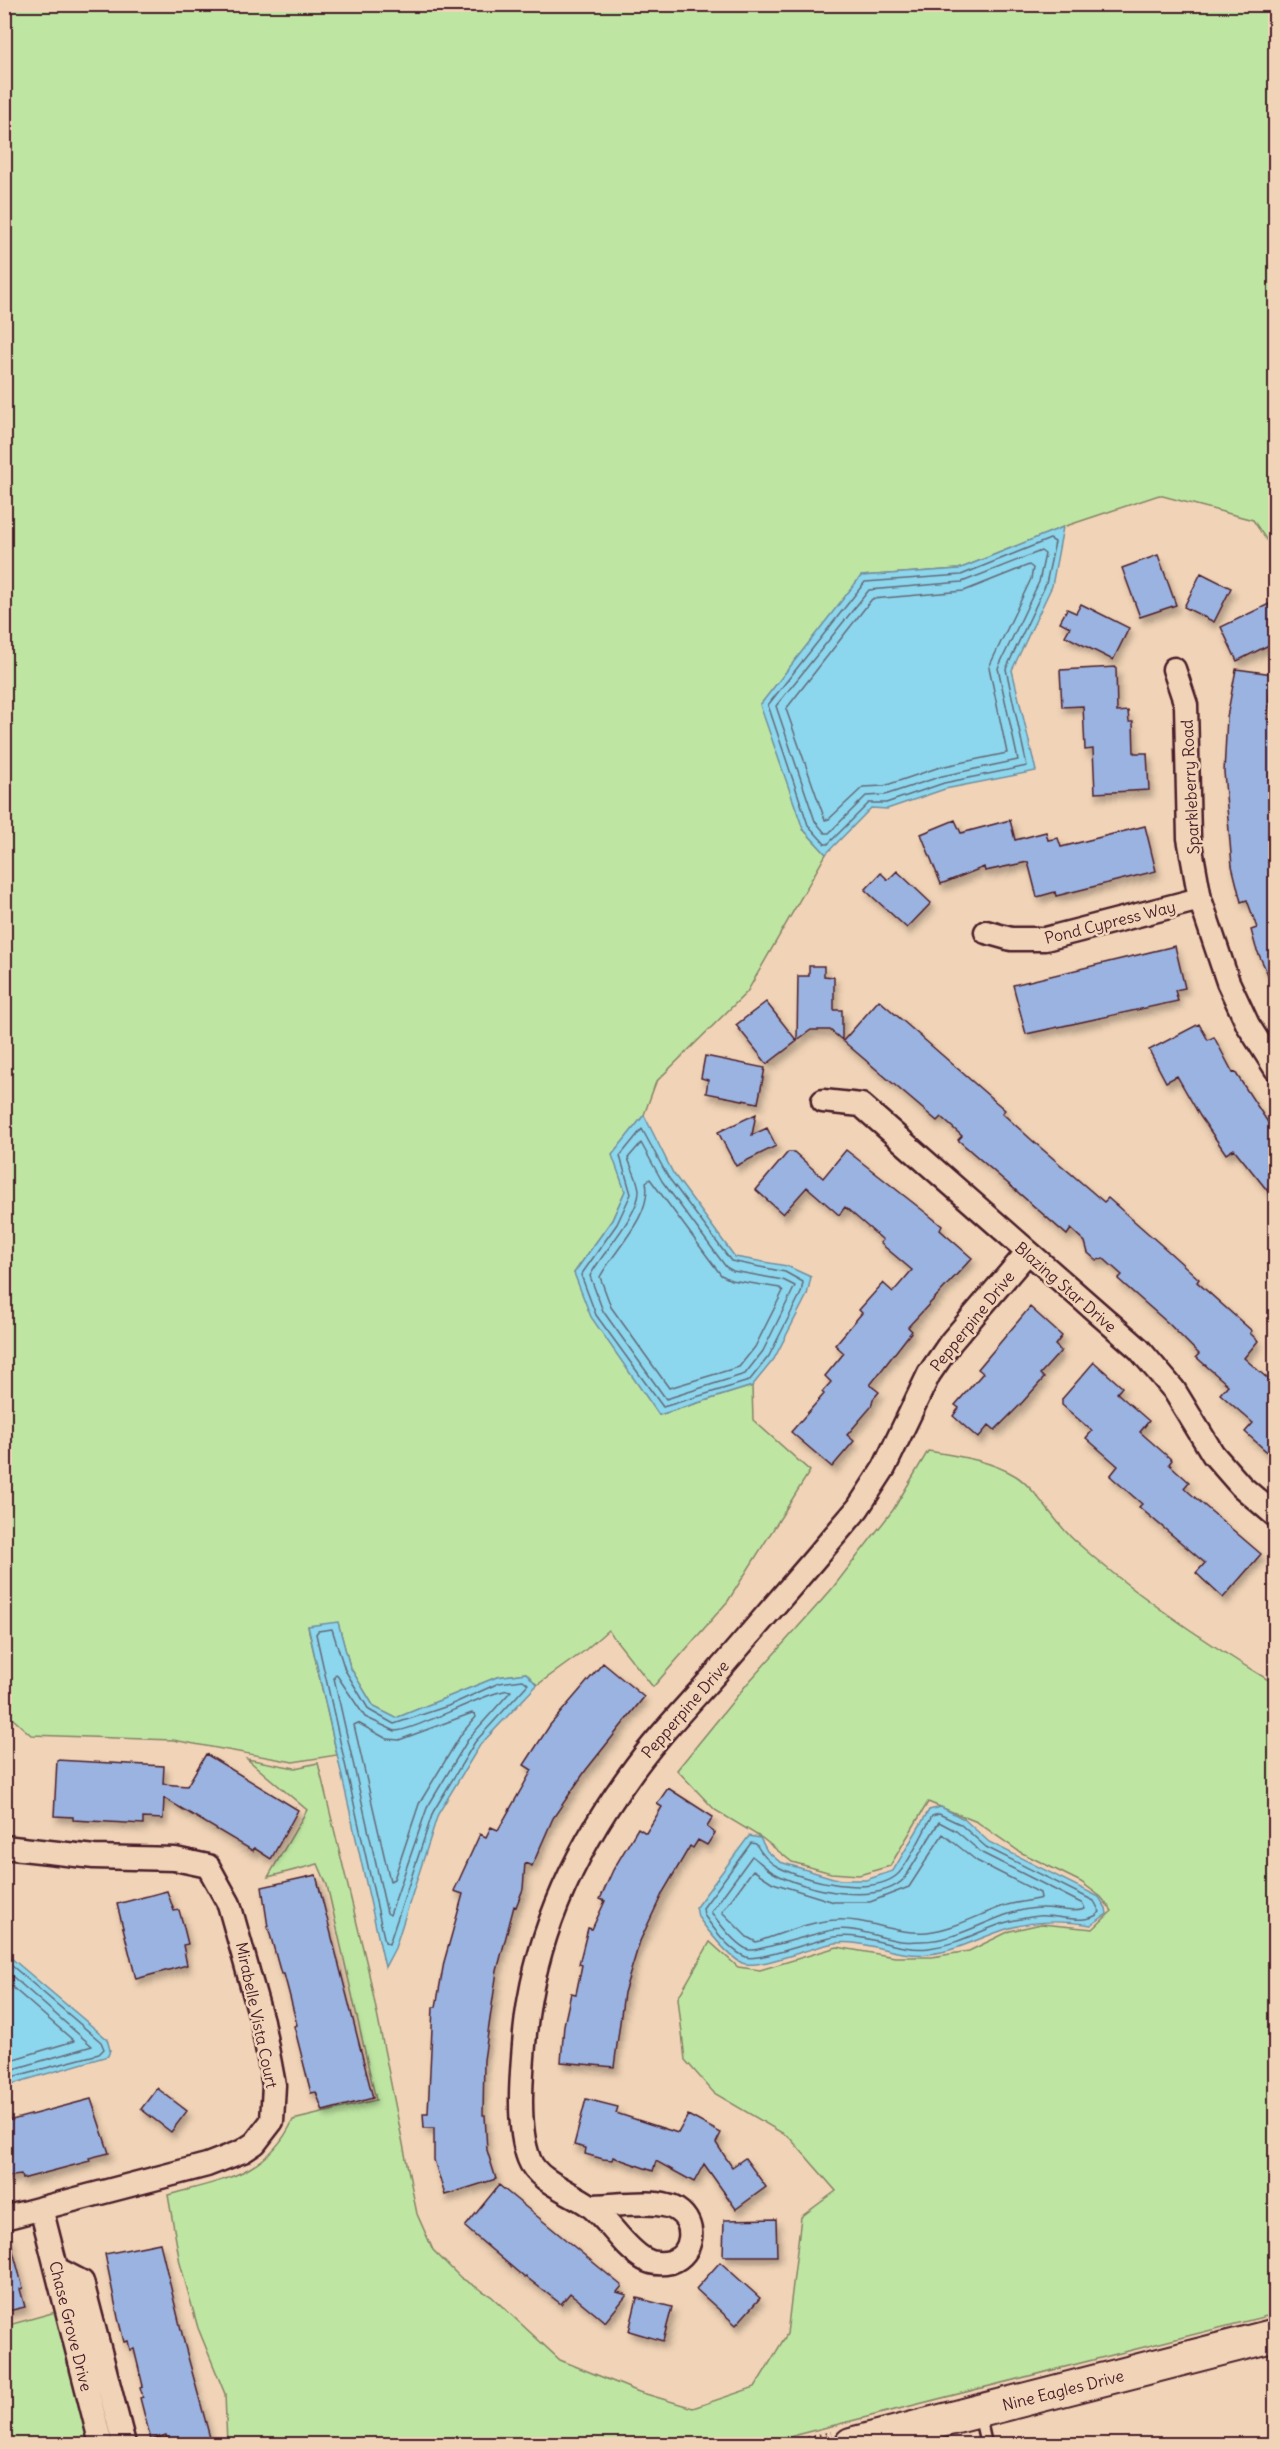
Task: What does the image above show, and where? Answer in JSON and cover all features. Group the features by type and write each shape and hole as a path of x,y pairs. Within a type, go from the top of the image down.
{"street":[{"name":"Sparkleberry Road","path":"1174,669 1186,705 1189,838 1200,899 1228,982 1248,1025 1275,1068"},
{"name":"Pond Cypress Way","path":"986,932 1011,939 1046,939 1200,899"},
{"name":"Blazing Star Drive","path":"823,1101 861,1105 1139,1349 1174,1390 1213,1454 1241,1486 1275,1516"},
{"name":"Pepperpine Drive","path":"590,2206 544,2177 530,2163 525,2144 522,2084 528,1998 559,1893 630,1774 858,1508 884,1468 929,1374 951,1342 1028,1253"},
{"name":"Mirabelle Vista Court","path":"4,1847 94,1857 176,1859 208,1866 229,1904 236,1924 261,2021 274,2085 272,2121 255,2143 243,2151 207,2165 4,2218"},
{"name":"Chase Grove Drive","path":"41,2208 101,2445"},
{"path":"57,2269 82,2282 124,2445"},
{"name":"Nine Eagles Drive","path":"851,2445 1275,2335"}],"lane":[{"path":"978,2412 986,2445"}],"green space":[{"path":"5,5 1275,5 1275,553 1253,520 1159,495 1063,527 959,569 862,576 803,829 826,854 747,992 656,1082 644,1115 613,1155 625,1191 612,1220 574,1273 659,1415 752,1386 753,1420 810,1471 728,1601 653,1687 608,1630 583,1652 537,1685 526,1673 497,1677 396,1718 374,1707 350,1667 338,1623 308,1627 337,1755 293,1762 173,1740 31,1735 5,1712"},
{"path":"928,1451 984,1462 1016,1476 1031,1489 1074,1540 1098,1561 1197,1635 1275,1684 1275,2314 760,2444 227,2444 225,2394 198,2328 180,2263 168,2195 225,2179 257,2164 271,2153 293,2120 376,2100 327,1885 318,1864 268,1877 307,1810 247,1759 295,1768 318,1763 368,1969 417,2214 433,2250 461,2278 491,2296 560,2360 639,2392 693,2408 755,2387 787,2334 801,2217 836,2191 789,2137 714,2093 685,2060 678,1998 710,1942 738,1967 760,1970 837,1947 895,1957 932,1957 969,1951 1010,1931 1041,1924 1093,1929 1112,1911 1101,1897 1081,1882 1020,1852 977,1822 928,1802 890,1866 859,1875 831,1873 792,1862 762,1838 715,1810 677,1770 747,1684 831,1590 893,1510"},
{"path":"63,2310 92,2444 5,2444 5,2326"}],"water":[{"path":"1063,527 1052,586 1012,670 1036,771 945,789 887,809 871,808 826,854 803,829 760,705 861,576 959,569"},
{"path":"644,1115 673,1173 735,1257 787,1266 811,1277 807,1295 774,1359 752,1386 659,1415 591,1317 574,1273 612,1220 625,1191 612,1155"},
{"path":"338,1622 350,1667 374,1707 396,1718 497,1677 526,1673 537,1685 480,1745 438,1814 395,1948 385,1967 308,1626"},
{"path":"941,1807 964,1819 989,1842 1099,1897 1107,1914 1091,1925 1051,1922 1020,1925 960,1947 929,1954 917,1955 846,1942 825,1945 773,1961 750,1964 742,1963 731,1955 712,1936 698,1917 696,1907 749,1836 760,1838 767,1851 780,1862 840,1880 866,1880 893,1871 929,1810"},
{"path":"4,1952 107,2039 110,2050 108,2056 5,2086"}],"building":[{"path":"1158,555 1176,605 1140,617 1122,568"},
{"path":"1201,573 1231,588 1214,622 1184,607"},
{"path":"1081,604 1129,628 1113,660 1065,636 1070,627 1060,622 1067,609 1076,613"},
{"path":"1269,604 1275,617 1275,642 1237,661 1221,627"},
{"path":"1116,667 1117,712 1128,711 1129,722 1133,722 1134,753 1147,753 1149,790 1095,793 1093,749 1085,750 1083,706 1062,707 1060,670"},
{"path":"1236,669 1273,674 1267,719 1275,720 1275,990 1256,948 1251,930 1257,928 1247,900 1241,902 1232,866 1224,772 1227,717"},
{"path":"955,820 961,833 1010,820 1015,840 1046,832 1048,840 1058,838 1061,847 1145,826 1156,871 1056,896 1055,892 1037,897 1028,862 985,871 984,867 941,884 921,834"},
{"path":"897,871 931,903 907,928 865,890 881,873 888,880"},
{"path":"1175,946 1185,988 1175,990 1178,1001 1026,1034 1013,985"},
{"path":"809,966 824,966 824,976 834,977 834,1010 842,1010 842,1040 830,1030 811,1030 797,1040 798,976 809,976"},
{"path":"879,1000 1005,1110 1002,1113 1034,1142 1104,1202 1108,1198 1167,1250 1199,1279 1197,1282 1252,1331 1250,1333 1258,1341 1244,1358 1275,1385 1275,1459 1245,1432 1253,1423 1220,1394 1228,1385 1196,1357 1199,1354 1168,1323 1118,1279 1122,1275 1104,1259 1096,1260 1088,1253 1085,1242 1071,1229 1067,1235 958,1140 962,1136 941,1117 937,1121 843,1041"},
{"path":"766,1002 797,1041 767,1064 736,1025"},
{"path":"1199,1024 1208,1040 1214,1037 1233,1073 1235,1072 1275,1133 1275,1200 1234,1149 1226,1154 1200,1116 1177,1076 1166,1082 1149,1050"},
{"path":"705,1056 765,1068 758,1103 706,1093 708,1080 701,1078"},
{"path":"756,1114 752,1135 767,1128 776,1146 736,1166 718,1132"},
{"path":"846,1150 942,1226 940,1230 972,1258 908,1327 912,1331 870,1385 879,1392 873,1399 871,1407 847,1435 854,1441 832,1467 791,1432 824,1394 822,1392 831,1382 825,1376 844,1353 835,1345 862,1313 859,1310 883,1283 893,1292 912,1270 880,1243 883,1240 845,1207 839,1215 807,1187 783,1214 756,1190 788,1152 794,1152 823,1178"},
{"path":"1030,1307 1062,1336 1055,1345 1061,1351 1040,1374 1044,1378 1020,1405 995,1430 989,1425 978,1438 953,1416 959,1408 955,1405 983,1373 978,1369"},
{"path":"1094,1362 1122,1387 1117,1393 1149,1421 1140,1432 1172,1460 1169,1464 1189,1482 1184,1488 1261,1554 1223,1598 1196,1573 1205,1563 1139,1507 1142,1504 1110,1476 1118,1466 1086,1438 1092,1431 1062,1405 1062,1399"},
{"path":"603,1663 644,1697 586,1770 553,1818 532,1866 525,1863 523,1889 516,1907 514,1906 497,1971 484,2060 483,2115 485,2115 487,2150 496,2179 445,2195 434,2160 434,2128 424,2128 423,2113 428,2113 433,2007 436,2007 444,1962 463,1894 454,1891 480,1834 486,1837 491,1827 498,1830 532,1770 524,1765 550,1725"},
{"path":"206,1754 298,1810 271,1859 254,1848 253,1851 164,1798 163,1819 143,1818 143,1824 73,1820 73,1817 54,1816 57,1760 164,1766 163,1784 187,1786"},
{"path":"668,1788 713,1817 707,1827 715,1833 707,1845 698,1840 693,1848 690,1846 663,1892 640,1941 624,1993 614,2067 561,2062 564,2025 571,1993 576,1994 582,1965 579,1964 588,1928 592,1929 605,1901 600,1899 613,1870 638,1828 646,1833 662,1807 657,1804"},
{"path":"316,1875 373,2098 323,2111 316,2092 311,2093 294,2026 297,2025 289,1993 284,1974 281,1974 268,1927 262,1887"},
{"path":"167,1891 174,1911 179,1910 183,1924 188,1944 183,1945 187,1965 136,1979 117,1904"},
{"path":"157,2088 187,2111 171,2132 141,2109"},
{"path":"91,2099 109,2153 89,2158 90,2161 22,2179 21,2175 4,2177 4,2122"},
{"path":"586,2099 618,2107 616,2113 678,2133 688,2115 721,2133 716,2143 732,2167 745,2158 766,2187 736,2209 704,2164 694,2182 656,2161 653,2171 613,2157 612,2160 585,2154 586,2148 574,2145"},
{"path":"499,2185 622,2286 617,2292 627,2295 605,2322 570,2293 561,2304 525,2278 465,2227"},
{"path":"776,2219 777,2256 723,2256 724,2220"},
{"path":"4,2236 9,2236 23,2288 20,2289 25,2307 4,2312"},
{"path":"160,2243 212,2445 169,2445 166,2435 151,2440 140,2398 143,2397 140,2387 143,2386 134,2349 130,2350 128,2341 124,2342 105,2254"},
{"path":"720,2262 760,2298 736,2325 696,2289"},
{"path":"637,2298 672,2307 663,2341 629,2331"}]}
